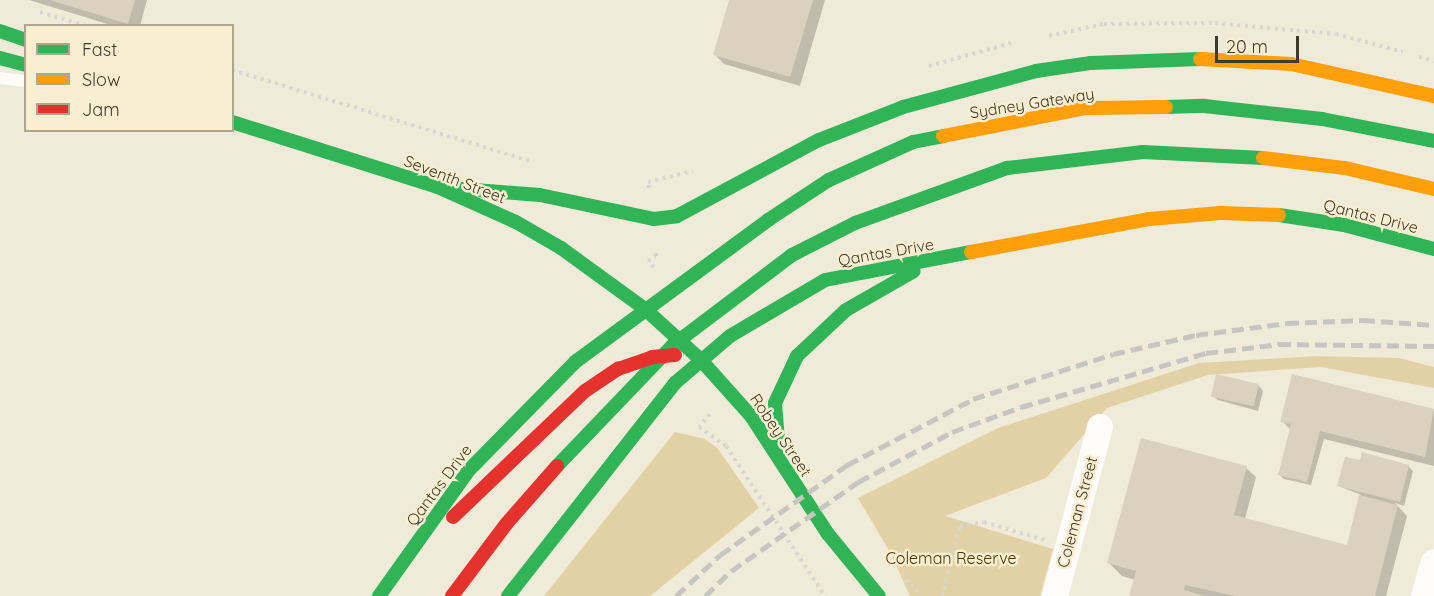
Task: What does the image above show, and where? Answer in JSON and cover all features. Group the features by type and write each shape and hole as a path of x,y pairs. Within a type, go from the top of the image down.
{"main road":[{"path":"0,31 24,39"},
{"path":"0,58 24,64"},
{"path":"438,187 540,195 654,219 677,216 819,140 903,107 1014,76 1091,63 1189,58 1291,64 1398,85 1434,96"},
{"name":"Sydney Gateway","path":"676,288 768,220 829,180 913,142 1011,121 1086,108 1204,106 1322,119 1434,141"},
{"name":"Seventh Street","path":"234,123 438,187 516,222 645,309 700,359"},
{"path":"452,596 507,523 583,435 673,345 792,255 855,223 932,192 1007,168 1143,152 1283,159 1345,168 1434,189"},
{"name":"Qantas Drive","path":"508,596 642,421 700,359 740,329 825,280 858,271 926,264 979,249 1149,219 1221,213 1292,216 1344,225 1434,249"},
{"path":"783,464 775,438 775,403 797,356 846,310 926,264"},
{"name":"Qantas Drive","path":"379,596 498,436 575,362 676,288"},
{"path":"401,566 585,391 636,361 668,355 700,359"},
{"name":"Robey Street","path":"700,359 751,416 828,534 879,596"},
{"name":"Robey Street","path":"828,534 850,586"}],"street":[{"name":"Coleman Street","path":"1055,596 1100,427"},
{"path":"1424,596 1434,562"}],"lane":[{"path":"0,78 24,81"}],"path":[{"path":"32,9 80,24"},
{"path":"234,71 543,165"},
{"path":"638,182 648,182"},
{"path":"658,247 656,256 648,261 658,271"},
{"path":"706,418 699,427 726,446 825,596"},
{"path":"942,596 960,526 984,522 1068,546"}],"green space":[{"name":"Coleman Reserve","path":"1317,356 1399,358 1434,367 1434,388 1321,367 1208,375 1107,408 1046,478 945,516 1053,549 1040,596 910,596 890,552 858,498 998,428 1199,363"},
{"path":"675,432 705,439 718,449 759,508 650,596 544,596"}],"building":[{"path":"50,0 135,0 128,24"},
{"path":"729,0 813,0 790,77 713,55"},
{"path":"1216,374 1259,384 1254,406 1211,396"},
{"path":"1292,374 1434,409 1425,457 1320,431 1307,482 1278,475 1291,424 1280,422"},
{"path":"1141,438 1247,466 1234,515 1347,545 1359,495 1398,505 1375,596 1235,596 1185,585 1184,590 1205,596 1129,596 1136,571 1107,563"},
{"path":"1362,452 1409,465 1400,502 1337,486 1345,457 1360,460"}],"railway":[{"path":"676,596 720,555 847,465 973,399 1113,354 1196,335 1287,323 1363,320 1434,325"},
{"path":"705,596 731,571 858,482 952,432 1021,407 1206,353 1279,344 1434,346"}],"traffic: fast":[{"path":"0,31 24,39"},
{"path":"0,58 24,64"},
{"path":"438,187 540,195 654,219 677,216 819,140 903,107 1036,71 1091,63 1200,59"},
{"path":"1166,107 1204,106 1322,119 1434,141"},
{"path":"234,123 438,187 516,222 561,248 645,309"},
{"path":"379,596 469,470 575,362 768,220 829,180 913,142 943,136"},
{"path":"557,466 673,345 792,255 855,223 1007,168 1143,152 1263,158"},
{"path":"1279,215 1344,225 1434,249"},
{"path":"508,596 675,383 730,336 825,280 971,252"},
{"path":"779,452 775,403 797,356 846,310 914,271"},
{"path":"645,309 700,359 751,416 828,534 879,596"}],"traffic: slow":[{"path":"1200,59 1291,64 1434,96"},
{"path":"943,136 1086,108 1166,107"},
{"path":"1263,158 1345,168 1434,189"},
{"path":"971,252 1149,219 1221,213 1279,215"}],"traffic: jam":[{"path":"453,517 585,391 618,369 652,357 675,355"},
{"path":"452,596 507,523 557,466"}]}
